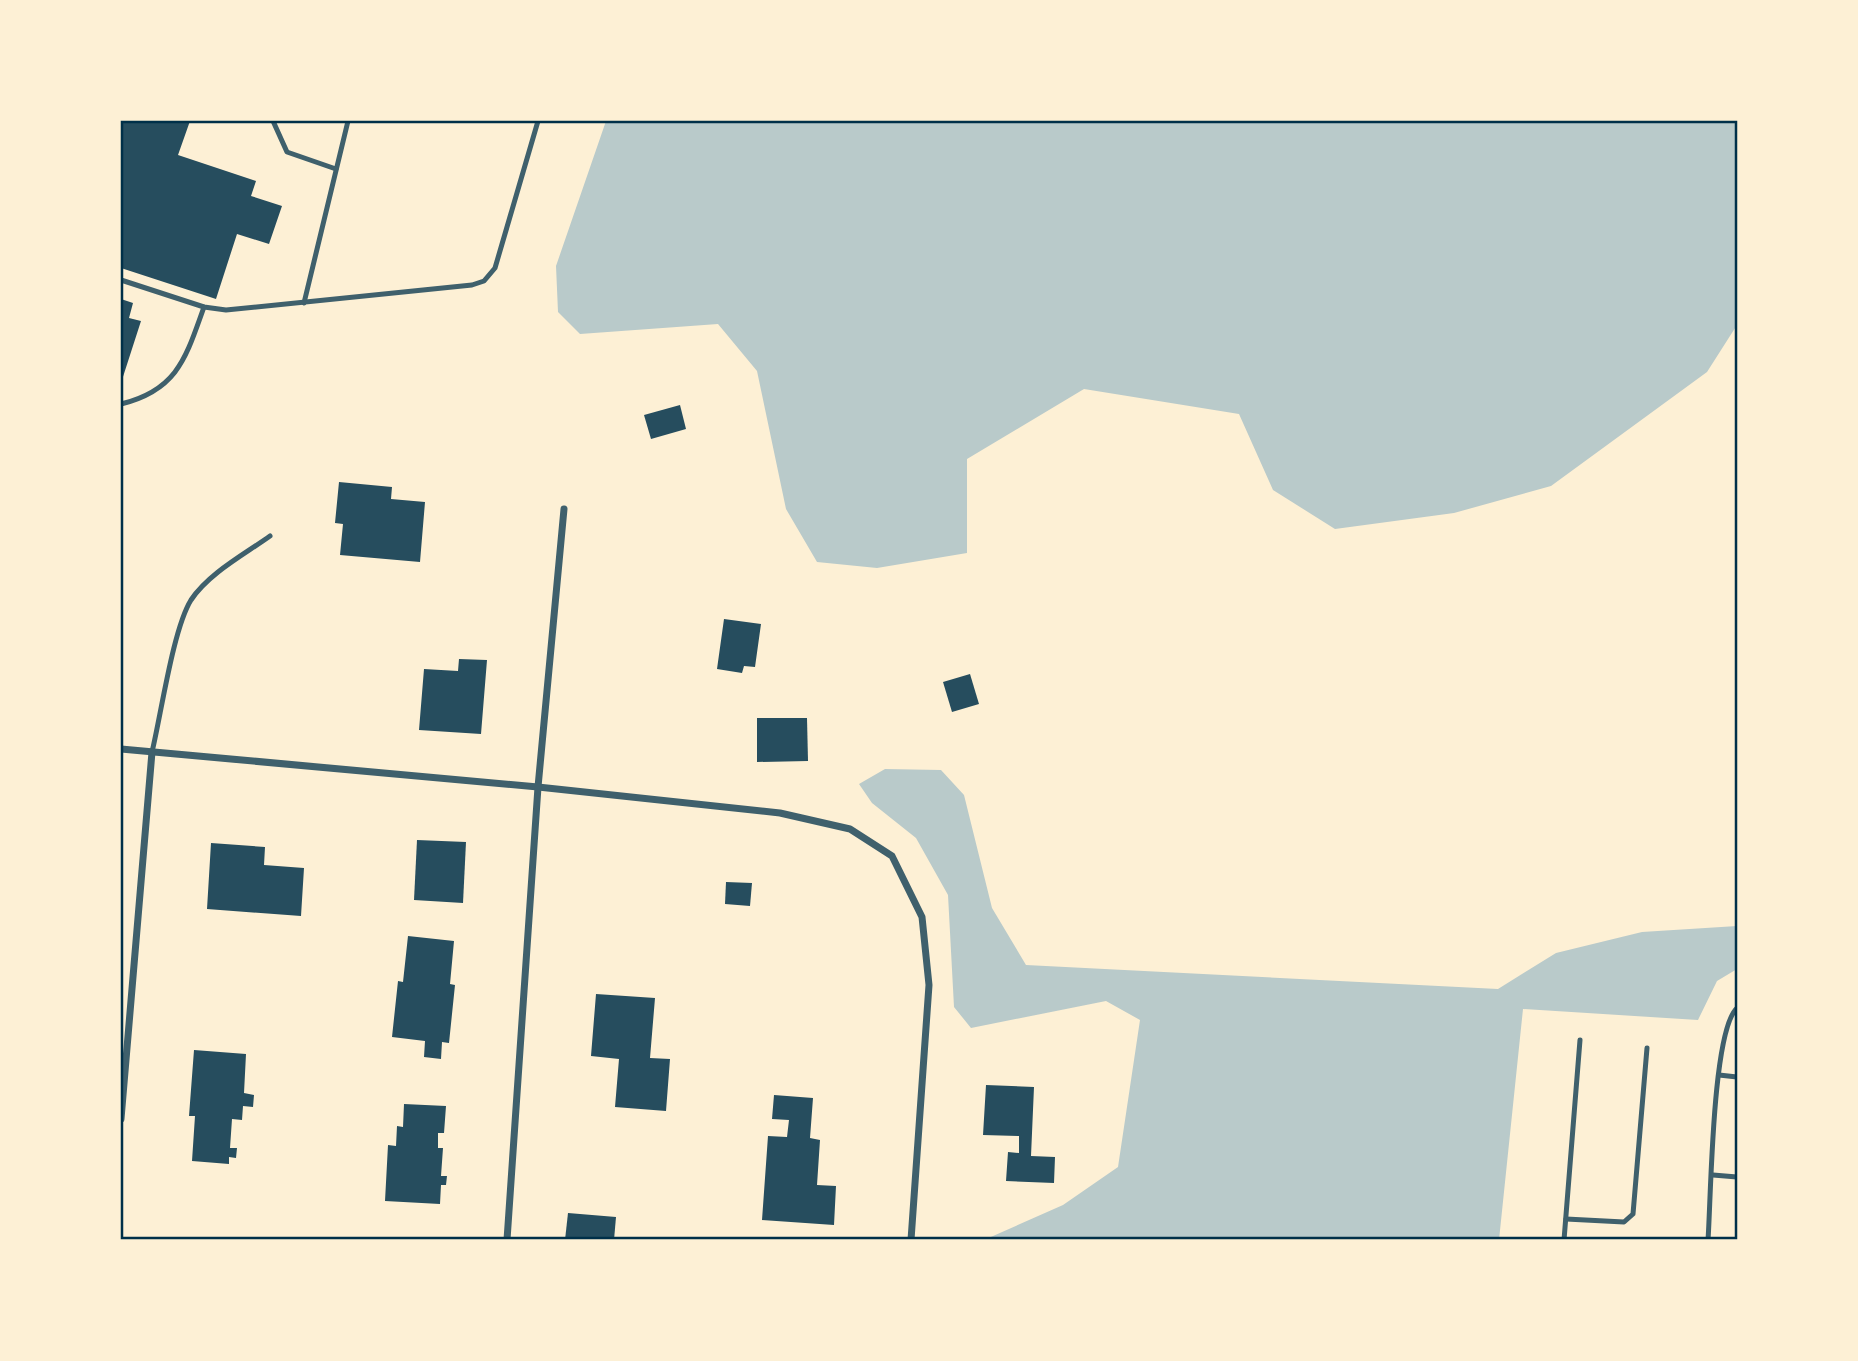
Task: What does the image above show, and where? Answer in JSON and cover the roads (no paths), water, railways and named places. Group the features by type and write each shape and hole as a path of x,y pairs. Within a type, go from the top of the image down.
{"street":[{"path":"507,1240 538,787 564,509"},
{"path":"121,749 538,787 780,813 850,830 892,856 922,918 929,985 911,1240"},
{"path":"121,1119 152,752"}],"lane":[{"path":"273,121 288,152 336,169"},
{"path":"304,303 348,121"},
{"path":"121,280 204,307 239,310 472,285 484,281 495,268 538,121"},
{"path":"121,404 155,393 176,372 184,362 204,307"},
{"path":"152,752 180,628 191,601 212,578 271,536"},
{"path":"1708,1240 1724,1033 1737,1008"},
{"path":"1564,1240 1580,1040"},
{"path":"1566,1219 1624,1222 1633,1214 1647,1048"},
{"path":"1719,1075 1737,1077"},
{"path":"1713,1175 1737,1177"}]}
